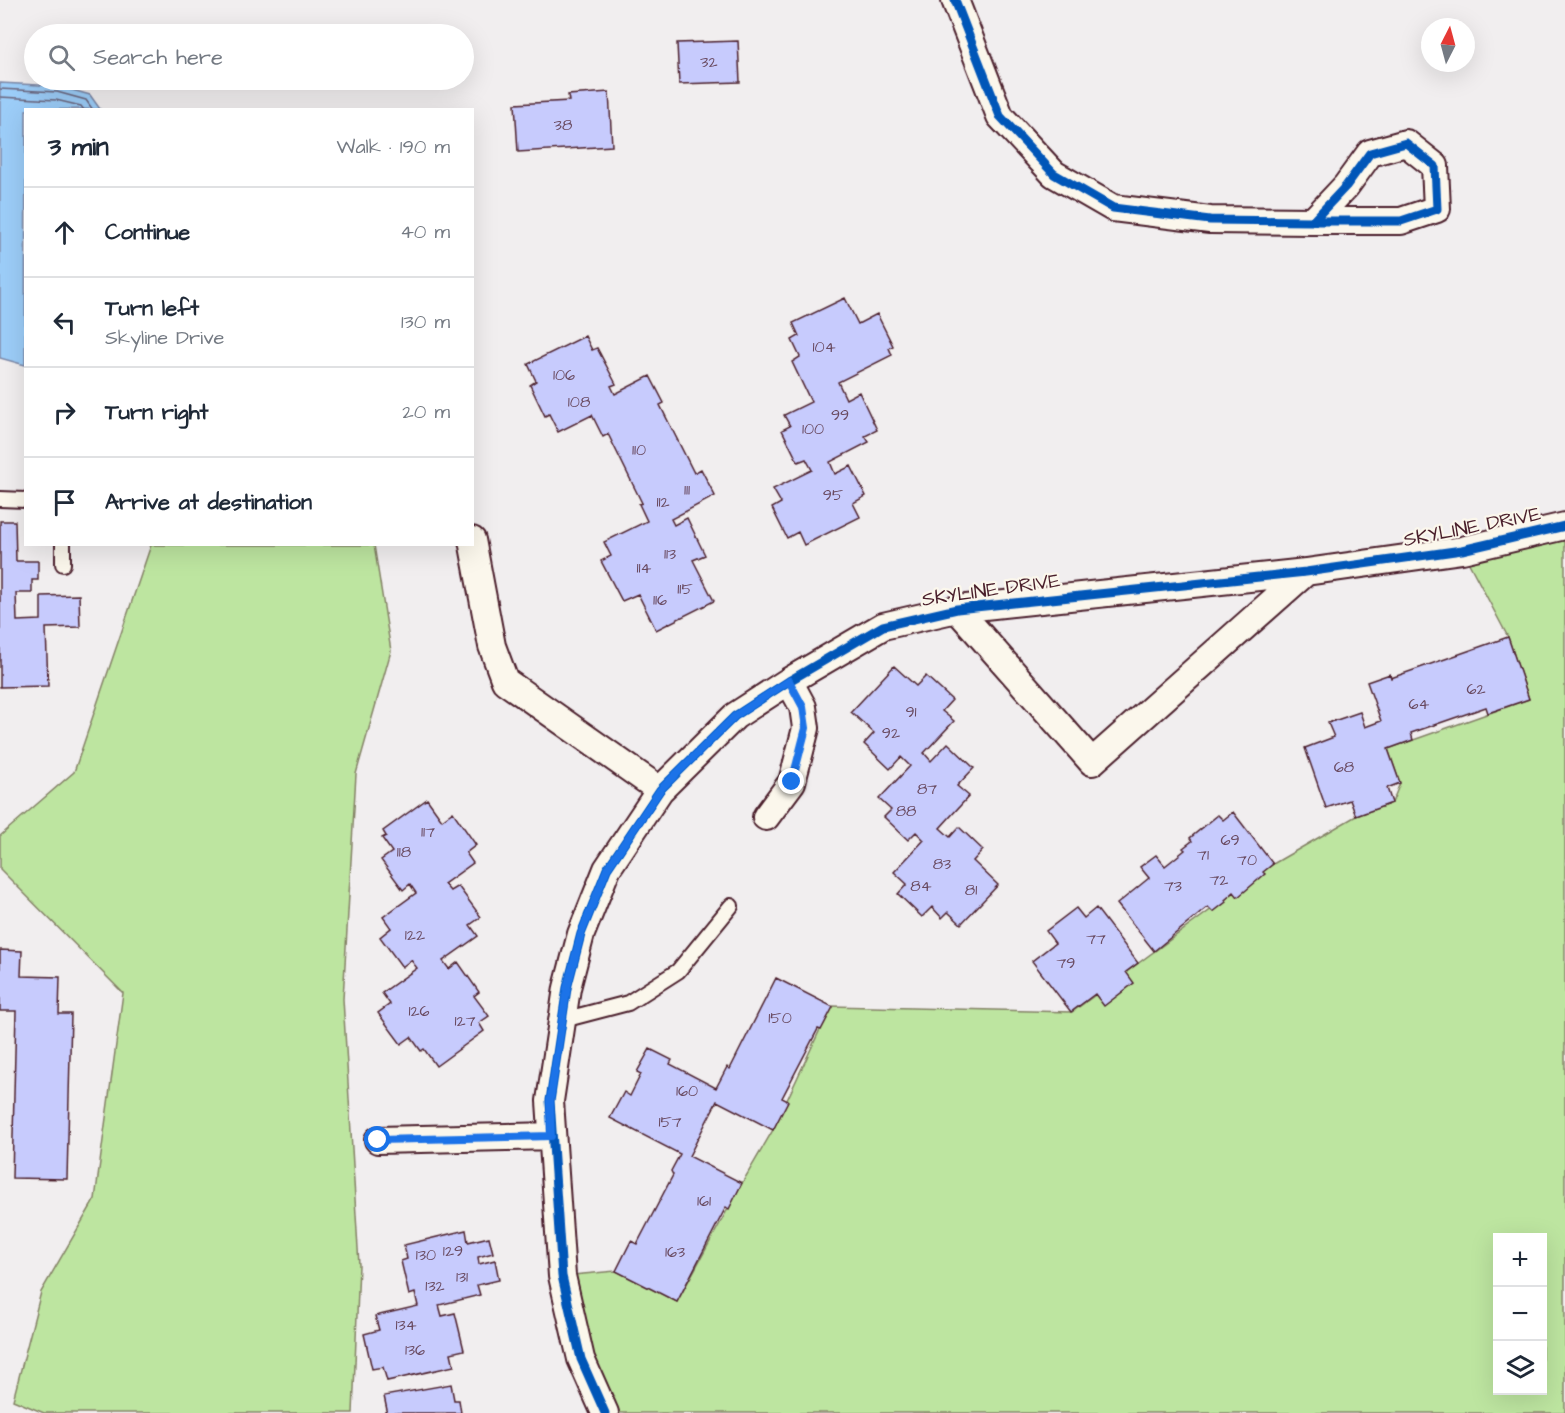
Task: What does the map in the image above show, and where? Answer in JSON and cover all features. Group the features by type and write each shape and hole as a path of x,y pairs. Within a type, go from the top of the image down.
{"street":[{"path":"955,0 1000,116 1054,174 1113,208 1210,220 1401,221 1437,209 1435,166 1406,143 1370,153 1346,186 1313,220"},
{"name":"SKYLINE DRIVE","path":"605,1413 581,1359 562,1276 550,1101 567,988 581,934 607,869 660,790 735,716 789,681 883,626 957,609 1306,572 1462,550 1565,526"},
{"path":"473,546 492,646 505,681 660,790"},
{"path":"957,609 1092,762 1306,572"},
{"path":"765,817 792,782 806,728 803,707 789,681"},
{"path":"378,1140 551,1136"}],"lane":[{"path":"0,499 24,500"},
{"path":"63,546 63,564"},
{"path":"563,1020 628,1003 678,971 731,906"}],"green space":[{"path":"1565,526 1565,1413 605,1413 562,1276 616,1271 677,1302 773,1130 831,1006 1072,1012 1273,864 1356,816 1392,803 1400,783 1388,749 1529,699 1508,637 1462,550"},
{"path":"151,546 374,546 391,651 356,774 343,999 359,1265 353,1413 44,1413 13,1400 41,1292 95,1199 123,993 0,869 0,836 74,772"}],"water":[{"path":"0,83 24,84 24,90 72,90 90,95 99,108 24,108 24,365 0,358"}],"building":[{"path":"738,41 740,82 679,84 677,43"},
{"path":"609,92 612,146 518,152 515,104 569,101 568,95"},
{"path":"845,298 858,324 877,314 893,346 889,348 892,355 838,382 846,399 859,392 877,430 865,436 869,442 830,462 835,474 851,466 866,496 853,503 860,517 804,545 798,532 787,538 772,508 781,503 773,489 812,470 806,459 798,462 782,430 790,426 784,415 811,402 792,362 800,357 792,340 799,336 793,323"},
{"path":"585,336 592,350 597,348 616,384 611,386 615,394 650,376 664,403 660,405 694,473 701,469 715,496 671,519 674,525 687,518 705,555 693,560 714,601 656,630 638,594 622,601 601,561 611,556 604,542 647,521 639,504 642,503 608,434 603,437 592,415 558,432 549,414 545,416 530,385 536,381 528,364"},
{"path":"0,521 15,521 16,561 38,561 38,580 32,580 32,593 16,593 17,621 41,620 41,596 79,595 80,627 46,628 48,686 0,687"},
{"path":"1508,637 1529,699 1488,713 1486,707 1411,733 1413,740 1388,749 1400,783 1387,788 1392,803 1356,816 1350,800 1326,808 1305,748 1334,737 1328,723 1360,712 1365,727 1381,721 1367,682 1390,674 1391,678"},
{"path":"894,666 916,686 926,676 952,700 942,711 954,721 924,753 931,761 948,743 974,768 957,786 969,796 940,828 950,837 959,827 983,850 973,861 998,885 961,924 948,912 942,918 932,907 922,917 898,894 907,884 894,872 924,840 916,832 908,840 884,817 891,810 879,799 910,766 901,757 890,769 864,744 874,733 851,712"},
{"path":"427,799 442,820 453,812 476,845 466,853 473,863 444,884 450,891 458,886 481,917 470,925 478,936 443,961 449,969 458,962 479,992 474,996 489,1016 479,1023 484,1031 436,1066 424,1049 421,1051 411,1037 401,1044 378,1013 390,1004 382,993 417,968 411,960 402,967 380,937 391,928 383,917 416,893 410,884 403,890 381,860 392,852 382,838 386,836 383,831"},
{"path":"1233,812 1273,864 1238,897 1234,892 1213,912 1208,907 1154,951 1117,904 1149,878 1140,867 1156,855 1165,866 1185,850 1183,848 1192,841 1190,838 1218,815 1223,820"},
{"path":"1076,908 1084,918 1096,908 1138,963 1126,972 1134,983 1104,1006 1095,994 1071,1012 1032,961 1055,943 1046,931"},
{"path":"0,950 22,951 21,976 60,977 59,1014 71,1014 67,1179 12,1178 16,1011 0,1011"},
{"path":"776,978 833,1007 821,1030 818,1029 782,1098 788,1101 773,1130 717,1101 689,1156 742,1183 729,1209 726,1207 677,1302 616,1271 631,1241 637,1244 673,1175 671,1171 680,1154 610,1118 624,1092 630,1096 641,1074 637,1072 650,1049 672,1060 670,1064 716,1088 727,1067 730,1069"},
{"path":"466,1230 468,1242 489,1237 493,1253 478,1257 479,1264 495,1260 499,1280 477,1285 480,1295 439,1305 442,1316 455,1313 464,1350 451,1353 454,1366 387,1381 383,1367 372,1369 364,1334 379,1330 375,1316 418,1306 415,1293 409,1295 401,1261 407,1259 404,1245"},
{"path":"451,1384 454,1400 459,1400 461,1413 384,1413 387,1410 384,1396"}],"cycle path":[{"path":"955,0 1000,116 1054,174 1113,208 1210,220 1313,221 1401,221 1437,209 1435,166 1406,143 1370,153 1346,186 1313,221"},
{"path":"605,1413 581,1359 562,1276 550,1101 567,988 581,934 607,869 660,790 735,716 789,681 883,626 957,609 1306,572 1462,550 1565,526"}],"route":[{"path":"378,1140 551,1136 550,1101 567,988 581,934 607,869 660,790 735,716 789,681 803,707 806,728 792,782"}]}
